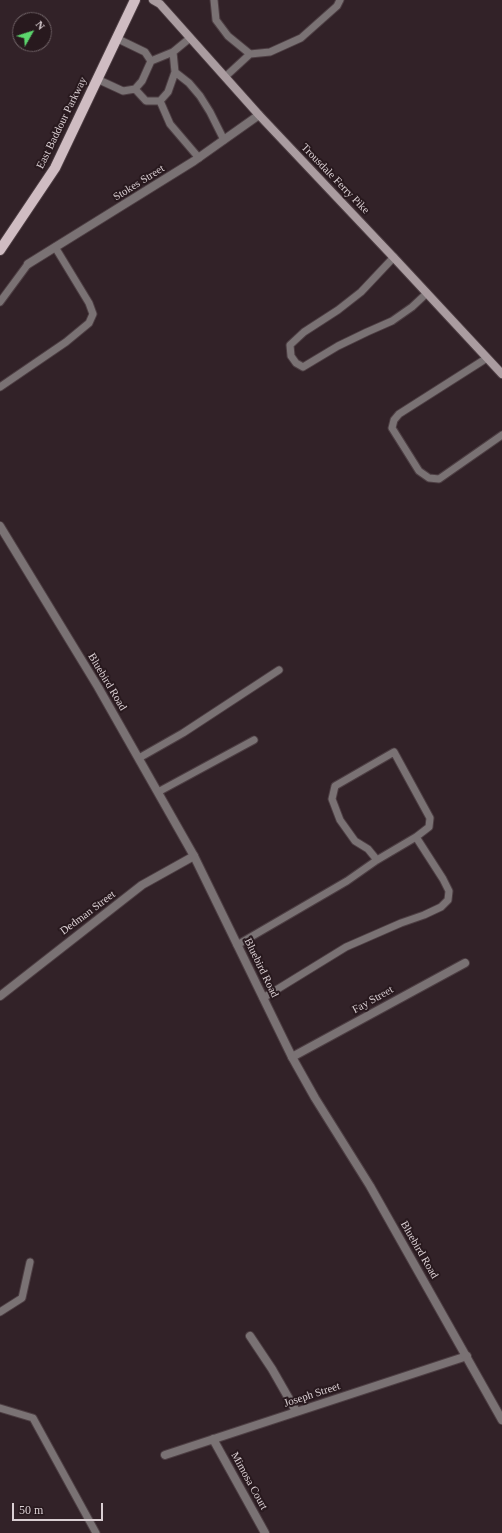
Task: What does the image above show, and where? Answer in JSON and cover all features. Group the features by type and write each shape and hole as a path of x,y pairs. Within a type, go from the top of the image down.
{"main road":[{"name":"East Baddour Parkway","path":"0,250 55,168 134,0"},
{"name":"Trousdale Ferry Pike","path":"153,0 160,4 259,115 394,257 502,374"}],"street":[{"name":"Stokes Street","path":"28,264 199,158 259,115"},
{"name":"Bluebird Road","path":"0,526 98,687 139,758 194,856 292,1057 315,1098 370,1186 502,1420"},
{"name":"Dedman Street","path":"0,996 142,886 194,856"},
{"name":"Fay Street","path":"292,1057 465,963"},
{"path":"250,1336 272,1369 296,1411"},
{"name":"Joseph Street","path":"165,1455 467,1356"},
{"name":"Mimosa Court","path":"213,1439 265,1533"}],"lane":[{"path":"214,0 216,20 228,36 250,54"},
{"path":"225,77 250,54 270,52 301,38 337,6 340,0"},
{"path":"116,38 145,52 151,61"},
{"path":"97,79 123,91 135,89 142,81 151,61 173,52 190,38"},
{"path":"135,89 146,101 160,101 168,92 175,72 173,52"},
{"path":"175,72 189,83 200,96 224,140"},
{"path":"160,101 170,124 199,158"},
{"path":"0,387 66,342 89,323 93,314 89,303 55,247"},
{"path":"394,257 361,292 338,310 304,332 290,345 291,356 296,363 303,367 344,344 392,321 412,307 427,293"},
{"path":"0,302 28,264"},
{"path":"487,358 399,414 394,420 392,428 419,471 429,478 438,479 502,435"},
{"path":"139,758 183,733 279,670"},
{"path":"158,792 254,740"},
{"path":"237,945 347,882 429,827 430,818 394,752 335,786 332,799 340,820 355,841 368,849 378,860"},
{"path":"263,998 346,947 401,922 424,915 441,907 448,900 449,891 416,837"},
{"path":"0,1312 22,1298 30,1262"},
{"path":"0,1408 33,1418 96,1533"}]}
